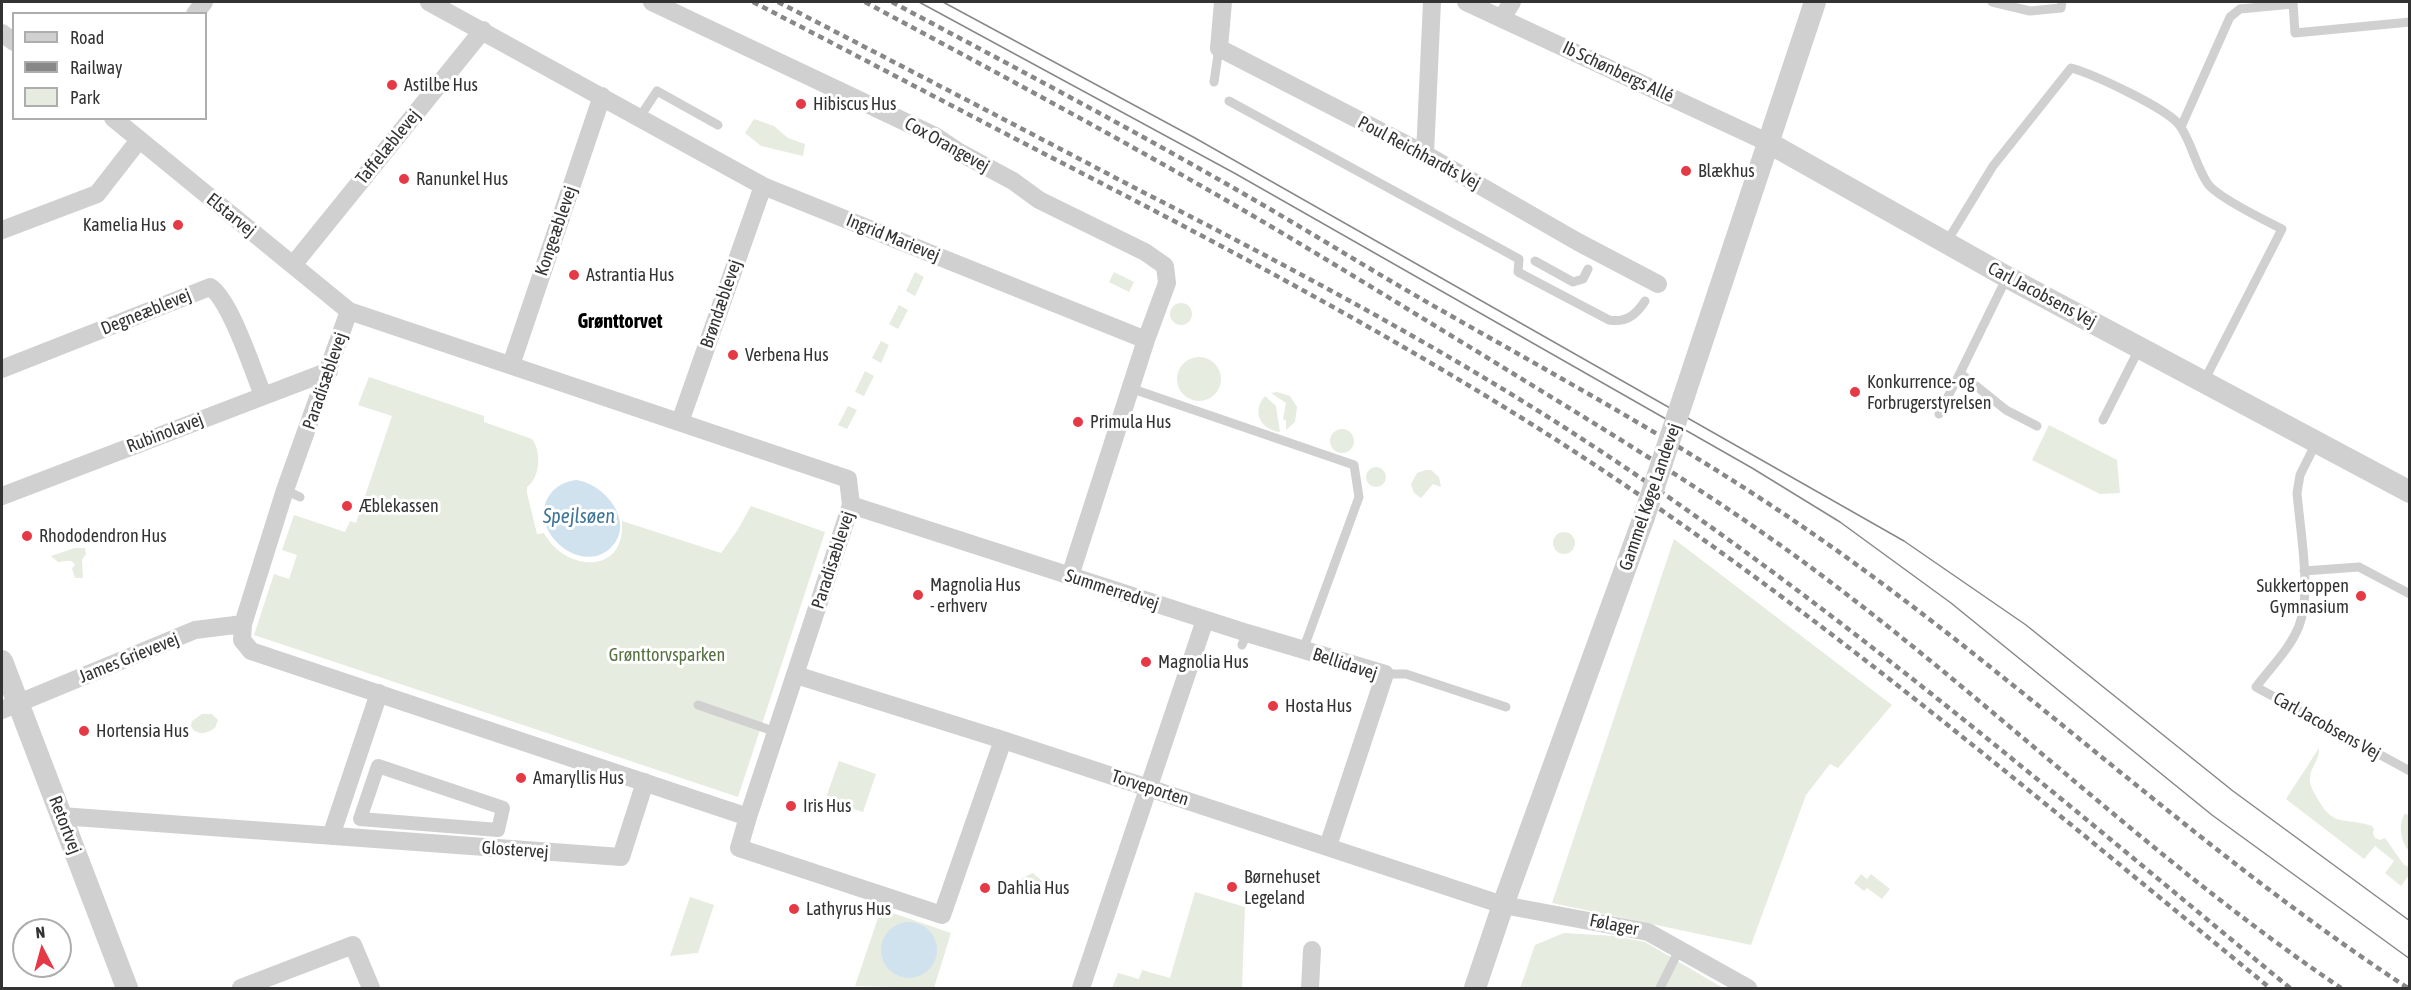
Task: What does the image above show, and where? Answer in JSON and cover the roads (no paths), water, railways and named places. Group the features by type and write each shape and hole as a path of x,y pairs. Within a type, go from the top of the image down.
{"street":[{"name":"Ingrid Marievej","path":"429,2 763,186 1146,340"},
{"name":"Cox Orangevej","path":"652,2 935,136 1039,200 1145,252 1166,266 1167,283 1146,340"},
{"path":"1219,48 1223,2"},
{"path":"1425,154 1432,2"},
{"name":"Ib Schønbergs Allé","path":"1466,2 1769,143"},
{"path":"1502,18 1512,2"},
{"name":"Gammel Køge Landevej","path":"1475,988 1644,517 1815,2"},
{"name":"Taffelæblevej","path":"293,265 483,30"},
{"name":"Poul Reichhardts Vej","path":"1219,48 1425,154 1578,242 1658,284"},
{"name":"Kongeæblevej","path":"511,365 602,96"},
{"name":"Elstarvej","path":"115,120 349,311"},
{"path":"2,230 97,194 139,140"},
{"name":"Carl Jacobsens Vej","path":"1769,143 2007,278 2318,441 2409,492"},
{"name":"Brøndæblevej","path":"680,422 763,186"},
{"name":"Degneæblevej","path":"2,369 210,286 216,290 233,321 263,395"},
{"name":"Paradisæblevej","path":"243,624 293,493 349,311 848,479 851,505 748,817 740,848 942,915 1004,740"},
{"path":"1070,576 1146,340"},
{"name":"Rubinolavej","path":"2,496 329,371"},
{"name":"Summerredvej","path":"851,505 1205,620"},
{"path":"1081,988 1205,620"},
{"name":"Bellidavej","path":"1205,620 1244,639 1303,650 1385,674 1328,846"},
{"path":"243,624 242,640 251,651 748,817"},
{"name":"James Grievevej","path":"10,707 195,630 243,624"},
{"name":"Retortvej","path":"2,661 10,707 61,816 127,988"},
{"name":"Torveporten","path":"796,675 1004,740 1503,905"},
{"path":"331,836 379,693"},
{"path":"378,766 503,808 498,830 360,819 378,766"},
{"name":"Glostervej","path":"61,816 621,857 645,782"},
{"name":"Følager","path":"1503,905 1648,932 1748,988"},
{"path":"241,988 353,945 371,988"},
{"path":"1310,988 1312,950"}],"lane":[{"path":"1992,2 2030,11 2061,8 2062,2"},
{"path":"2181,126 2230,17 2240,9 2293,3 2295,33 2409,22"},
{"path":"1214,82 1219,48"},
{"path":"1946,243 1993,166 2072,68 2121,89 2174,118 2181,126 2209,185 2250,212 2282,229 2204,381"},
{"path":"639,118 657,91 718,125"},
{"path":"1229,100 1519,259 1518,272 1609,320 1619,322 1628,319 1638,312 1645,301"},
{"path":"1535,261 1573,282 1582,279 1588,269"},
{"path":"1940,414 2007,278"},
{"path":"2103,420 2140,347"},
{"path":"1960,374 2006,410 2037,426"},
{"path":"1130,388 1354,465 1359,497 1303,650"},
{"name":"Carl Jacobsens Vej","path":"2318,441 2300,475 2297,493 2305,608 2298,628 2286,649 2256,687 2409,771"},
{"path":"2304,571 2359,567 2408,590"},
{"path":"1385,674 1406,674 1506,707"},
{"path":"698,705 776,732"},
{"path":"1660,988 1679,950"}],"water":[{"name":"Spejlsøen","path":"576,480 588,483 608,498 619,519 620,530 616,541 607,551 595,556 582,556 569,552 558,544 545,521 544,508 552,492 561,485"},
{"path":"909,922 924,927 932,935 937,950 932,965 924,973 909,978 894,973 886,965 881,950 886,935 894,927"}],"tram line":[{"path":"919,2 1236,174 1752,468 1840,522 1951,603 2212,815 2410,959"},
{"path":"943,2 1195,138 1904,541 2026,625 2233,791 2410,921"}],"railway":[{"path":"753,2 1259,266 1447,372 1569,448 1751,574 1840,641 2013,778 2270,988"},
{"path":"778,2 1300,274 1409,334 1570,431 1665,494 1848,629 2027,771 2290,988"},
{"path":"865,2 1120,140 1272,227 1598,426 1756,528 1932,662 2201,885 2270,938 2341,988"},
{"path":"892,2 1200,169 1610,406 1741,486 1864,570 2019,690 2249,874 2327,933 2408,988"}],"place":[{"name":"Astilbe Hus","path":"392,85"},
{"name":"Hibiscus Hus","path":"801,104"},
{"name":"Blækhus","path":"1686,171"},
{"name":"Ranunkel Hus","path":"404,179"},
{"name":"Kamelia Hus","path":"178,225"},
{"name":"Astrantia Hus","path":"574,275"},
{"name":"Verbena Hus","path":"733,355"},
{"name":"Konkurrence- og Forbrugerstyrelsen","path":"1855,392"},
{"name":"Primula Hus","path":"1078,422"},
{"name":"Æblekassen","path":"347,506"},
{"name":"Rhododendron Hus","path":"27,536"},
{"name":"Magnolia Hus - erhverv","path":"918,595"},
{"name":"Sukkertoppen Gymnasium","path":"2361,596"},
{"name":"Magnolia Hus","path":"1146,662"},
{"name":"Hosta Hus","path":"1273,706"},
{"name":"Hortensia Hus","path":"84,731"},
{"name":"Amaryllis Hus","path":"521,778"},
{"name":"Iris Hus","path":"791,806"},
{"name":"Børnehuset Legeland","path":"1232,887"},
{"name":"Dahlia Hus","path":"985,888"},
{"name":"Lathyrus Hus","path":"794,909"}],"district":[{"name":"Grønttorvet","path":"620,322"}],"park label":[{"name":"Grønttorvsparken","path":"667,655"}]}
